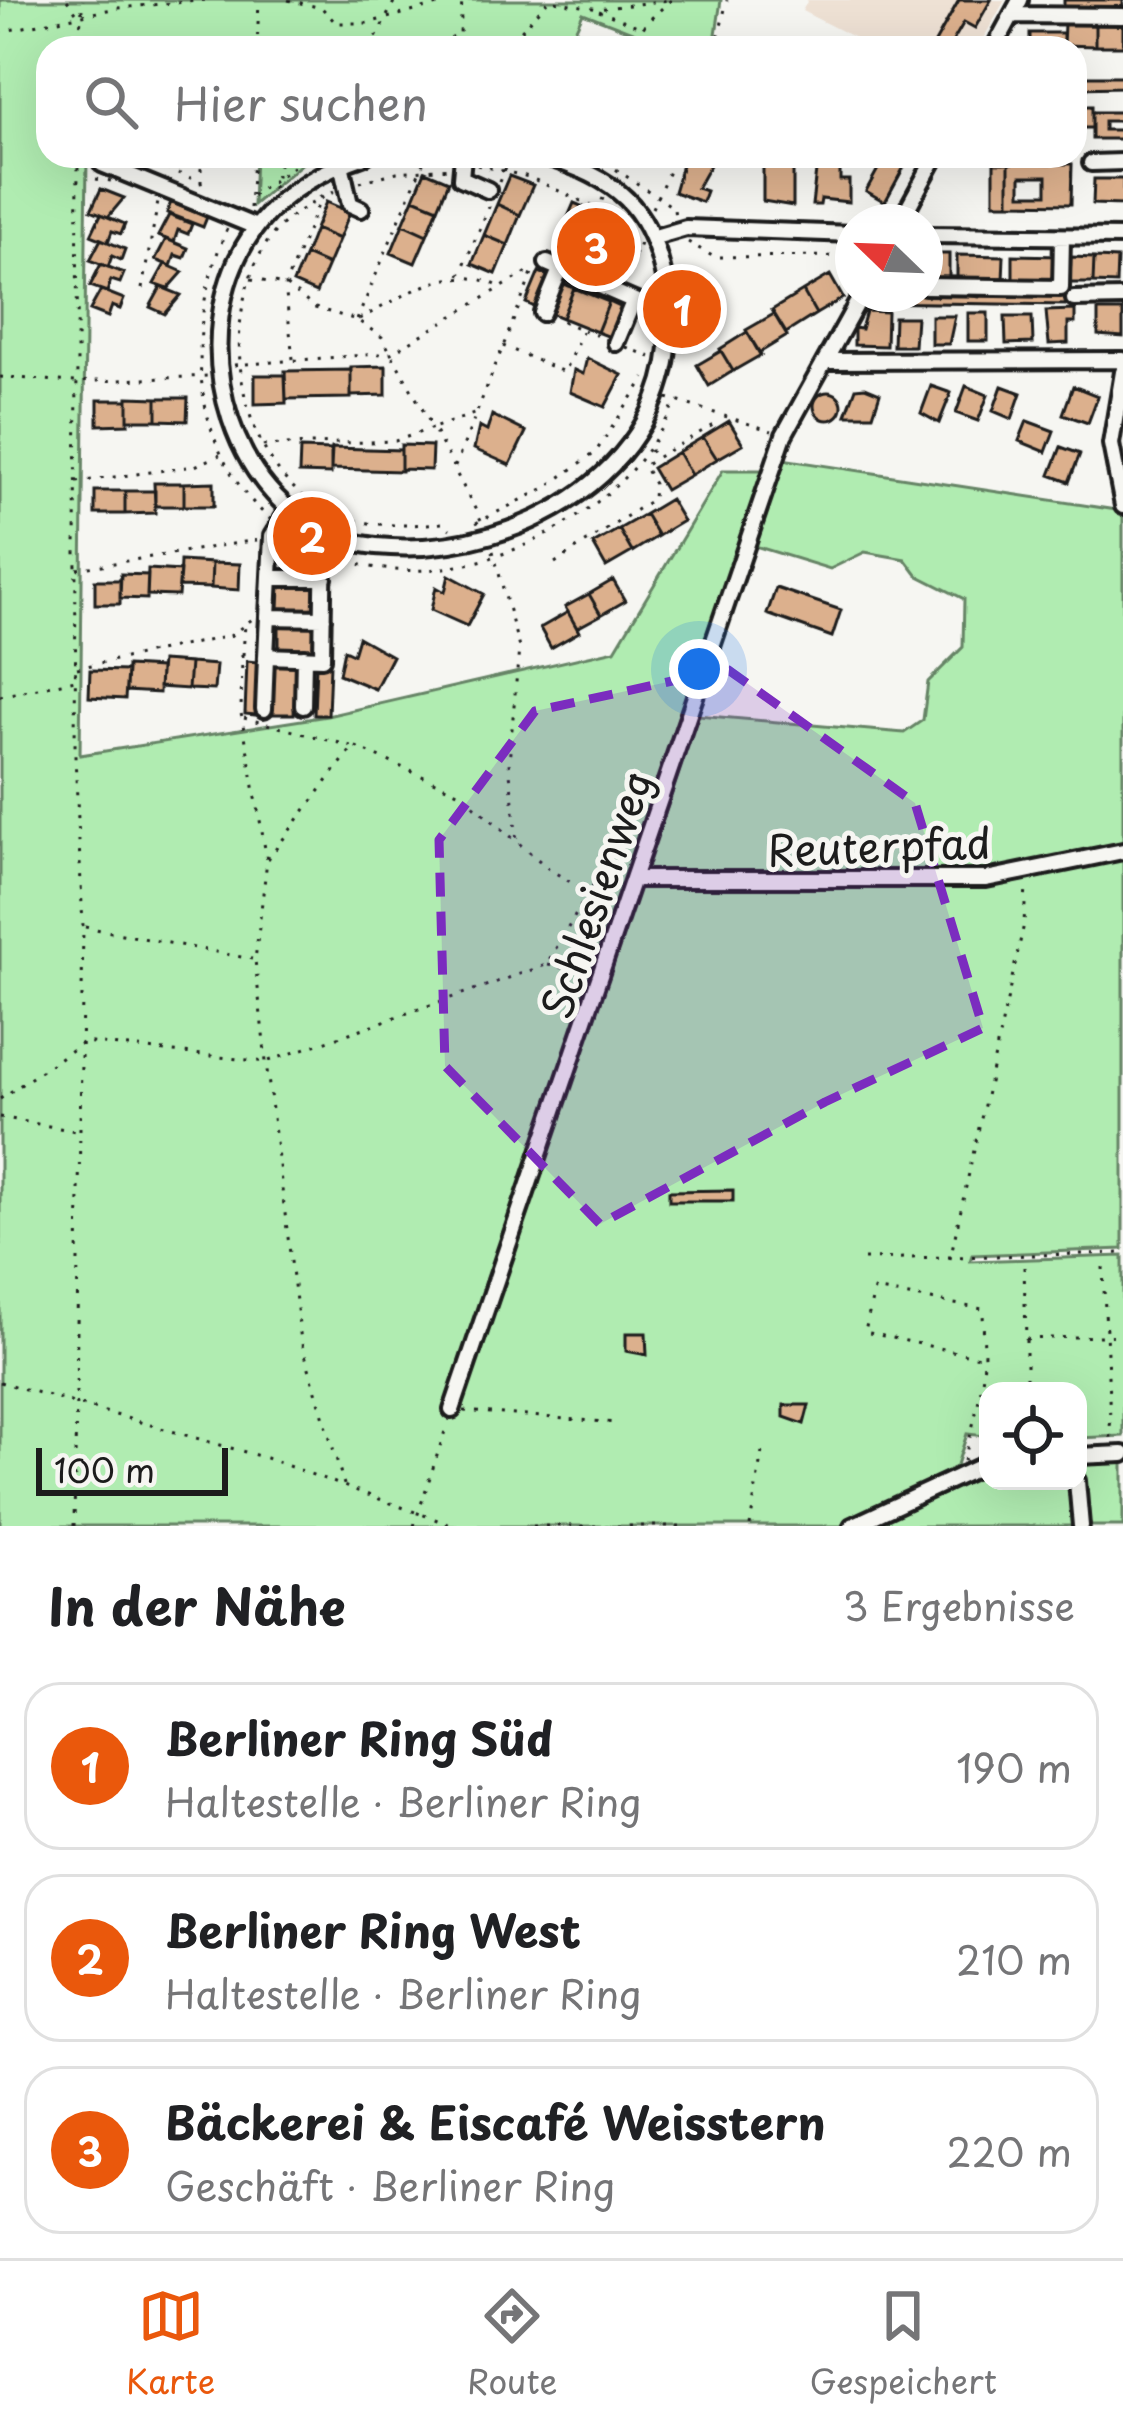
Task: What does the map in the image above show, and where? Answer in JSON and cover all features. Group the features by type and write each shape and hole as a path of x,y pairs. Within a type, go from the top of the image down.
{"street":[{"path":"1001,36 1020,0"},
{"path":"1012,15 1123,16"},
{"path":"1091,163 1123,162"},
{"path":"113,168 253,220"},
{"path":"333,168 253,220 226,296 224,400 236,444 289,509 324,532 362,544 397,547 485,529 572,499 605,472 640,433 669,364 669,316 647,221"},
{"path":"342,168 350,204 361,208"},
{"path":"462,168 461,178 488,190"},
{"path":"568,168 608,186 647,221 678,237 835,234"},
{"path":"910,204 929,168"},
{"path":"943,235 1123,237"},
{"path":"943,286 1061,288 1062,236"},
{"path":"542,313 547,268 669,316"},
{"path":"1074,299 1123,298"},
{"path":"616,343 626,299"},
{"name":"Schlesienweg","path":"452,1410 784,435 852,312"},
{"path":"825,362 1123,360"},
{"path":"1123,372 1112,461 1123,506"},
{"path":"264,709 272,536 289,509"},
{"path":"266,656 322,658 324,532"},
{"path":"270,578 324,578"},
{"path":"268,617 323,618"},
{"path":"303,706 304,658"},
{"name":"Reuterpfad","path":"636,879 986,879 1123,851"},
{"path":"1087,1456 1117,1454"},
{"path":"852,1526 979,1466"},
{"path":"1078,1490 1081,1526"}],"path":[{"path":"68,0 80,17"},
{"path":"79,36 83,0"},
{"path":"0,32 208,0"},
{"path":"258,36 259,0"},
{"path":"288,0 322,8 336,23 384,18 460,0 457,36"},
{"path":"380,36 395,0"},
{"path":"516,36 549,0 592,8 631,8 670,0"},
{"path":"638,36 670,0"},
{"path":"719,36 727,0"},
{"path":"592,8 643,28"},
{"path":"74,1526 83,1042 75,680 78,168"},
{"path":"164,168 201,183 201,168"},
{"path":"252,168 253,220"},
{"path":"274,207 278,168"},
{"path":"251,197 290,168"},
{"path":"357,320 421,168"},
{"path":"460,275 505,168"},
{"path":"613,168 686,212"},
{"path":"626,299 647,221 671,168"},
{"path":"310,180 322,199"},
{"path":"222,365 391,353 582,246 608,186"},
{"path":"330,194 290,216 273,234 251,279 242,364 245,404 259,446 299,493 321,508 362,522 442,523 452,531"},
{"path":"142,289 159,195"},
{"path":"293,363 285,285 322,199"},
{"path":"674,208 678,237 714,257 835,256"},
{"path":"602,241 647,221"},
{"path":"231,222 205,293 202,377 220,455 247,496 279,526 360,566 393,569 494,554 521,545"},
{"path":"587,235 636,254"},
{"path":"454,469 519,303 547,268"},
{"path":"357,320 451,274 501,288"},
{"path":"251,279 285,285 315,308 357,320 382,337 485,529"},
{"path":"519,303 669,364"},
{"path":"501,345 564,372 583,330"},
{"path":"467,526 485,529 595,453 611,435 641,381 651,374"},
{"path":"0,377 75,382 202,377"},
{"path":"660,394 784,435"},
{"path":"259,446 394,441 474,414"},
{"path":"555,563 653,499 654,484 644,466 713,425"},
{"path":"640,433 656,458"},
{"path":"75,482 195,466 220,455"},
{"path":"75,569 262,538"},
{"path":"494,554 519,648 508,763 517,841"},
{"path":"75,669 230,635 245,621 268,617"},
{"path":"242,663 245,621"},
{"path":"242,655 242,717 267,860 255,960 266,1061 302,1341 345,1488"},
{"path":"0,696 75,680"},
{"path":"242,717 354,746 460,793 585,891 636,879"},
{"path":"267,860 354,746"},
{"path":"546,965 585,891 656,783"},
{"path":"950,1258 1024,924 1028,892 1022,872"},
{"path":"83,927 255,960"},
{"path":"0,1099 83,1042 266,1061 546,965 602,976"},
{"path":"0,1117 82,1132"},
{"path":"864,1259 1123,1253"},
{"path":"1024,1267 1026,1382"},
{"path":"1103,1267 1117,1454"},
{"path":"962,1472 984,1358 983,1309 874,1290 865,1332 984,1358"},
{"path":"1026,1339 1123,1335"},
{"path":"0,1382 266,1458 417,1517 454,1526"},
{"path":"414,1526 452,1410 618,1424"},
{"path":"750,1526 764,1444"},
{"path":"533,1526 688,1526"}],"highlighted area":[{"path":"727,669 915,803 983,1028 825,1102 600,1224 445,1066 439,840 535,711"}],"shaded area":[{"path":"808,0 1005,0 985,36 851,36 802,11"}],"green space":[{"path":"0,0 721,0 716,36 642,36 583,13 572,36 36,36 36,168 87,168 80,755 327,716 615,650 723,470 773,470 457,1406 638,887 995,884 1123,856 1123,1249 972,1255 970,1261 1123,1256 1123,1436 1087,1438 1087,1382 979,1382 979,1435 967,1434 955,1471 844,1526 0,1526"},
{"path":"255,168 297,168 253,205"},
{"path":"782,459 1123,511 1123,845 987,875 656,878 646,871 698,715 904,733 923,720 928,682 963,647 964,599 917,575 905,559 865,552 830,569 755,546"},
{"path":"1123,1459 1123,1526 1085,1526 1082,1490 1087,1490 1087,1461"},
{"path":"979,1470 979,1490 1075,1490 1078,1526 860,1526"}],"building":[{"path":"959,0 991,0 975,28 964,22 956,36 939,36"},
{"path":"1064,0 1123,0 1123,10 1064,11"},
{"path":"1064,24 1095,24 1095,46 1087,46 1087,36 1063,36"},
{"path":"1095,24 1123,25 1123,46 1095,46"},
{"path":"1030,33 1063,33 1063,36"},
{"path":"1087,76 1123,76 1123,87 1087,88"},
{"path":"1087,106 1092,106 1092,128 1087,128"},
{"path":"1092,112 1123,112 1123,121 1104,121 1104,130 1123,130 1123,139 1092,139"},
{"path":"681,168 708,168 697,188 706,191 702,202 674,192"},
{"path":"763,168 793,168 793,206 763,201"},
{"path":"816,168 840,170 840,180 849,180 849,202 821,199 820,205 812,205"},
{"path":"879,168 903,168 885,202 866,191"},
{"path":"994,168 1009,168 1009,203 994,203"},
{"path":"1009,168 1072,168 1071,204 1009,203","holes":["1021,176 1047,176 1047,194 1021,194"]},
{"path":"425,171 449,181 438,208 414,198"},
{"path":"509,176 533,185 520,215 497,204"},
{"path":"1094,179 1123,179 1123,205 1093,204"},
{"path":"101,189 124,198 108,217 91,210"},
{"path":"414,198 438,208 427,235 403,224"},
{"path":"171,202 207,217 203,227 167,213"},
{"path":"326,202 350,212 339,239 315,229"},
{"path":"574,203 593,211 579,244 560,236"},
{"path":"497,204 520,215 508,245 484,235"},
{"path":"101,214 125,224 121,234 112,231 108,242 91,235"},
{"path":"169,215 192,224 188,234 178,230 174,242 158,236"},
{"path":"403,224 427,235 415,263 391,253"},
{"path":"315,229 339,239 328,265 305,255"},
{"path":"484,235 508,245 496,274 472,264"},
{"path":"590,238 632,256 622,281 579,263"},
{"path":"101,239 125,249 121,260 112,256 108,267 90,260"},
{"path":"166,239 188,248 184,258 175,255 171,266 155,260"},
{"path":"943,254 949,254 949,280 943,280"},
{"path":"305,255 328,265 316,293 293,283"},
{"path":"957,255 1004,256 1003,280 957,280"},
{"path":"1013,255 1060,256 1059,282 1013,280"},
{"path":"1071,257 1094,258 1093,283 1070,283"},
{"path":"1094,258 1117,259 1116,284 1093,283"},
{"path":"101,264 124,273 120,283 111,280 107,292 90,286"},
{"path":"165,264 183,272 168,289 154,284"},
{"path":"539,272 552,278 539,309 526,303"},
{"path":"830,275 835,303 816,314 803,291"},
{"path":"562,283 574,288 562,318 550,313"},
{"path":"161,287 181,295 165,314 150,307"},
{"path":"574,288 609,302 597,332 562,318"},
{"path":"101,290 124,299 120,309 112,306 108,317 90,310"},
{"path":"803,291 816,314 786,333 772,310"},
{"path":"943,292 979,297 983,292 1069,294 1069,305 943,303"},
{"path":"609,302 622,308 610,337 597,332"},
{"path":"1075,310 1075,323 1068,323 1068,343 1049,344 1046,311"},
{"path":"1098,311 1123,311 1123,337 1098,335"},
{"path":"866,312 887,312 886,346 854,345 854,328 861,329"},
{"path":"968,313 988,313 988,341 968,341"},
{"path":"774,314 787,336 759,353 746,330"},
{"path":"931,316 955,316 949,344 931,344"},
{"path":"894,317 916,317 914,346 893,346"},
{"path":"1005,317 1032,317 1033,343 1006,344"},
{"path":"747,332 761,355 733,371 720,349"},
{"path":"721,351 733,371 709,386 697,365"},
{"path":"587,358 622,375 605,407 570,392 574,370 583,374"},
{"path":"386,366 386,395 351,396 351,367"},
{"path":"351,370 351,398 286,399 285,371"},
{"path":"255,375 285,375 286,403 255,404"},
{"path":"931,386 951,393 939,423 921,413"},
{"path":"966,386 988,395 978,421 956,413"},
{"path":"1002,386 1021,393 1012,419 993,411"},
{"path":"1073,386 1098,396 1088,423 1063,414"},
{"path":"856,388 880,393 873,415 846,415"},
{"path":"828,392 838,396 842,406 838,416 828,420 818,416 814,406 818,396"},
{"path":"128,397 157,398 157,420 128,420"},
{"path":"157,398 188,398 187,421 157,420"},
{"path":"98,400 128,400 128,424 98,425"},
{"path":"492,415 526,432 510,465 474,449 479,427 487,431"},
{"path":"729,421 743,444 717,459 703,437"},
{"path":"1027,421 1054,431 1046,452 1019,441"},
{"path":"703,437 717,459 691,475 678,452"},
{"path":"401,445 432,446 431,470 401,469"},
{"path":"1061,447 1080,454 1069,482 1050,475"},
{"path":"332,448 401,450 401,471 331,469"},
{"path":"300,449 331,450 331,474 299,473"},
{"path":"678,452 691,475 665,490 652,468"},
{"path":"214,482 214,506 184,506 184,483"},
{"path":"154,483 184,483 184,506 155,506"},
{"path":"95,491 125,491 125,514 95,514"},
{"path":"125,491 155,491 155,513 125,514"},
{"path":"670,499 683,521 658,536 645,514"},
{"path":"645,514 658,536 632,552 619,529"},
{"path":"619,529 632,552 606,567 593,544"},
{"path":"180,561 212,563 211,588 179,587"},
{"path":"212,563 240,564 239,590 211,588"},
{"path":"148,569 180,571 178,596 147,595"},
{"path":"121,574 148,575 147,599 120,598"},
{"path":"449,575 484,594 467,626 431,610 436,587 445,592"},
{"path":"95,580 120,580 120,604 95,604"},
{"path":"613,580 625,601 601,615 589,594"},
{"path":"280,586 316,587 315,611 279,609"},
{"path":"776,588 841,610 832,637 767,614"},
{"path":"589,594 601,615 577,628 565,607"},
{"path":"568,612 579,632 551,648 540,628"},
{"path":"279,625 314,625 313,648 279,648"},
{"path":"358,637 392,656 375,689 339,674 344,650 353,654"},
{"path":"161,661 190,663 188,689 159,687"},
{"path":"247,661 258,662 256,715 245,714"},
{"path":"273,662 296,663 294,714 271,714"},
{"path":"190,663 216,665 214,690 188,689"},
{"path":"316,664 330,665 328,715 314,715"},
{"path":"127,666 160,668 159,693 126,691"},
{"path":"90,670 127,671 125,699 89,697"},
{"path":"733,1190 733,1201 669,1201 669,1191"},
{"path":"626,1333 646,1333 647,1355 626,1351"},
{"path":"784,1405 809,1405 804,1424 784,1417"}],"place":[{"name":"Bäckerei & Eiscafé Weisstern","path":"596,247"},
{"name":"Berliner Ring Süd","path":"682,309"},
{"name":"Berliner Ring West","path":"312,536"}]}
